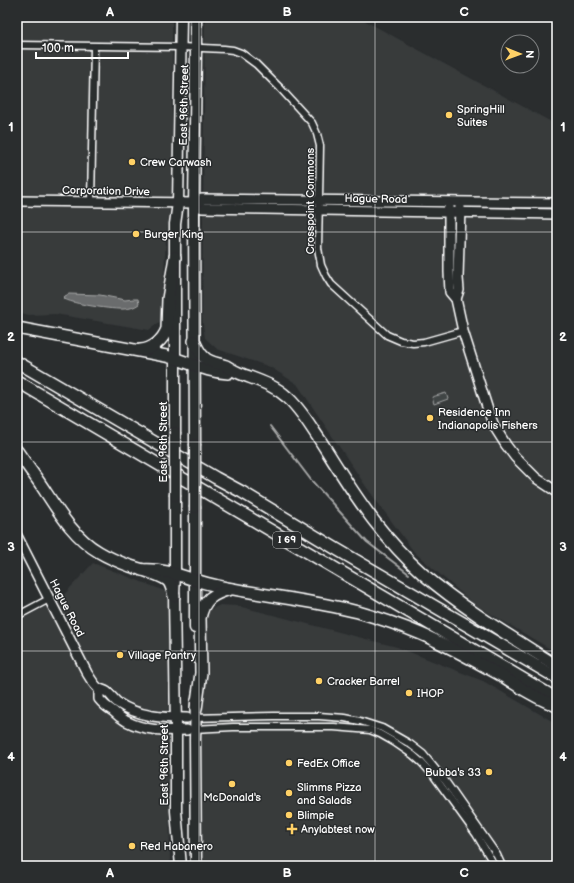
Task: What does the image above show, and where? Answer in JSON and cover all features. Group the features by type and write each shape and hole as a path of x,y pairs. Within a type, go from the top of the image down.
{"highway":[{"path":"132,349 144,350 159,341 166,333 168,299 175,257"},
{"path":"17,328 175,358 203,369 226,373 237,372"},
{"path":"194,341 204,358 261,381 277,389 287,397 308,422 373,520 398,550 422,573 457,601 557,666"},
{"name":"I 69","path":"17,362 203,471 242,492 557,678"},
{"name":"I 69","path":"17,381 557,699"},
{"path":"17,451 64,519 78,536 100,553 124,564 165,578 169,583 174,596"},
{"path":"142,570 152,569 217,586 339,608 376,617 422,634 497,674 545,702 557,706"},
{"path":"193,715 201,673 201,612 206,601 212,596 232,589"}],"main road":[{"name":"East 96th Street","path":"181,17 178,203 175,224 174,596 176,811 181,866"},
{"name":"East 96th Street","path":"196,17 194,341 195,580 192,730 196,866"}],"street":[{"name":"Crosspoint Commons","path":"17,45 181,47 224,49 241,53 256,64 312,123 320,142 318,252 321,265 331,284 387,334 401,341 413,343 424,342 463,331"},
{"path":"91,202 94,47"},
{"name":"Hague Road","path":"557,204 202,198 196,203 202,208 557,214"},
{"name":"Corporation Drive","path":"17,201 196,203"},
{"path":"449,202 450,292 456,299 463,331 488,410 494,426 515,457 536,478 557,492"},
{"path":"456,299 459,290 460,202"},
{"name":"Hague Road","path":"17,536 92,682 99,689 106,691 118,703 142,714 176,718 193,715"},
{"path":"17,616 49,599"},
{"name":"Hague Road","path":"99,689 99,699 105,706 133,724 162,730 192,730"},
{"path":"193,715 319,716 345,718 382,728 404,740 423,754 446,782 497,855 502,866"},
{"path":"192,730 234,727 334,727 370,730 380,734 413,755 434,776 476,834 495,866"}],"shaded area":[{"path":"17,17 172,17 172,193 166,239 161,321 149,330 55,314 29,315 17,312"},
{"path":"205,17 358,17 557,125 557,653 474,604 414,552 367,488 297,384 270,367 217,349 205,338 202,318"},
{"path":"69,294 100,295 125,300 138,299 139,304 126,309 103,308 74,302 63,298"},
{"path":"446,393 448,399 434,404 432,397"},
{"path":"93,563 165,591 168,605 170,866 17,866 17,622 60,599"},
{"path":"220,605 238,606 397,647 483,681 557,724 557,866 200,866 200,743 207,655 206,622 208,611"}],"waterway":[{"path":"17,401 21,403"},
{"path":"270,426 311,480 367,542 409,574"}],"place":[{"name":"SpringHill Suites","path":"449,115"},
{"name":"Crew Carwash","path":"132,162"},
{"name":"Burger King","path":"136,234"},
{"name":"Residence Inn Indianapolis Fishers","path":"430,418"},
{"name":"Village Pantry","path":"120,655"},
{"name":"Cracker Barrel","path":"319,681"},
{"name":"IHOP","path":"409,693"},
{"name":"FedEx Office","path":"289,763"},
{"name":"Bubba's 33","path":"489,772"},
{"name":"McDonald's","path":"232,784"},
{"name":"Slimms Pizza and Salads","path":"289,793"},
{"name":"Blimpie","path":"289,815"},
{"name":"Anylabtest now","path":"292,829"},
{"name":"Red Habanero","path":"132,846"}]}
